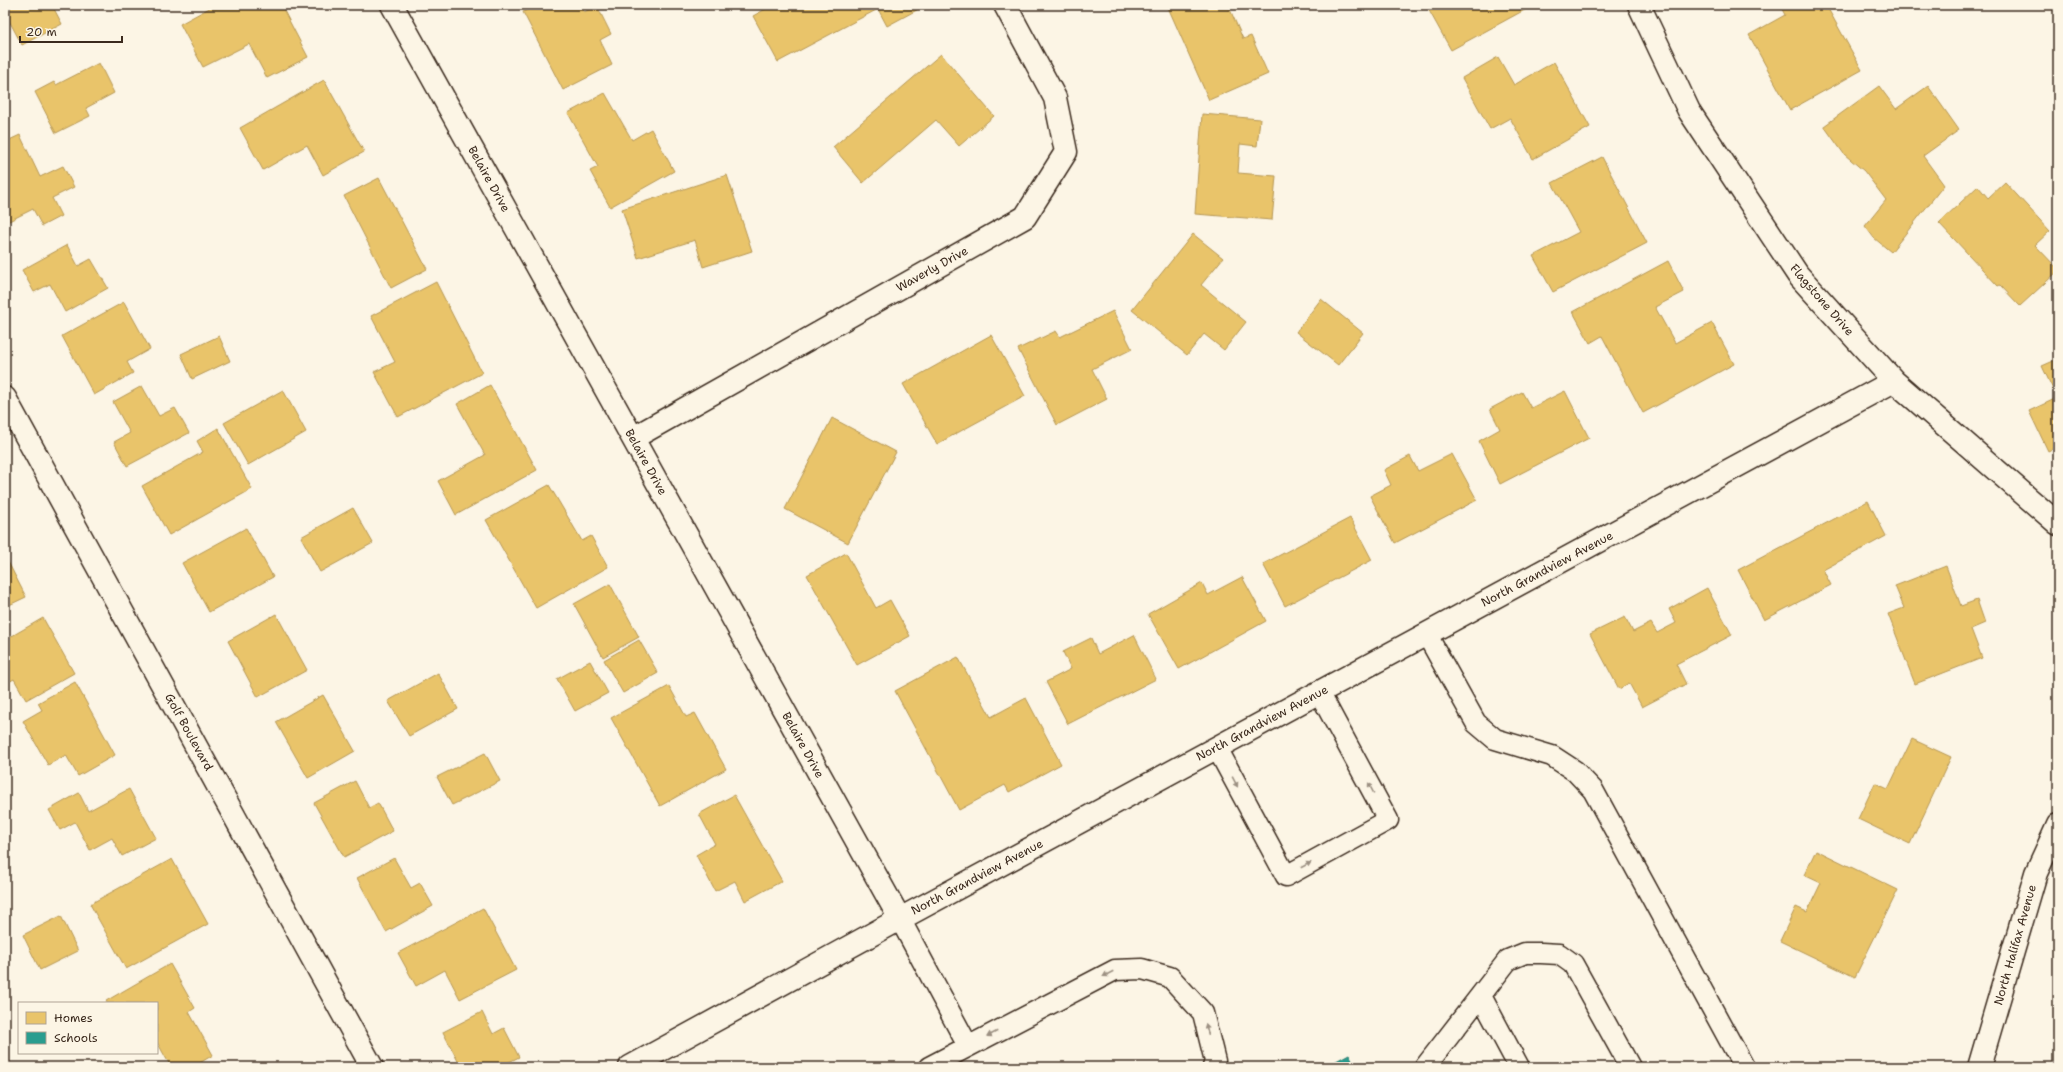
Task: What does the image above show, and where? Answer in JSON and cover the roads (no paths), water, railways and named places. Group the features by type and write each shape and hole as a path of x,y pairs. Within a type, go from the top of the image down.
{"street":[{"name":"Belaire Drive","path":"392,5 900,919"},
{"name":"Waverly Drive","path":"633,438 1025,217 1066,152 1055,98 1005,5"},
{"name":"Flagstone Drive","path":"1639,5 1689,111 1798,275 1894,381 2058,524"},
{"name":"North Grandview Avenue","path":"630,1067 900,919 1894,381"},
{"name":"Golf Boulevard","path":"5,398 372,1067"},
{"name":"North Halifax Avenue","path":"1979,1067 2036,874 2058,826"}],"lane":[{"path":"1427,635 1476,723 1495,739 1552,756 1575,771 1593,790 1744,1067"},
{"path":"1216,748 1286,876 1388,820 1320,692"},
{"path":"900,919 968,1046"},
{"path":"1425,1067 1508,960 1525,953 1558,954 1573,964 1630,1067"},
{"path":"929,1067 1115,970 1142,969 1170,976 1203,1013 1215,1061 1214,1067"},
{"path":"1481,996 1519,1067"}]}
